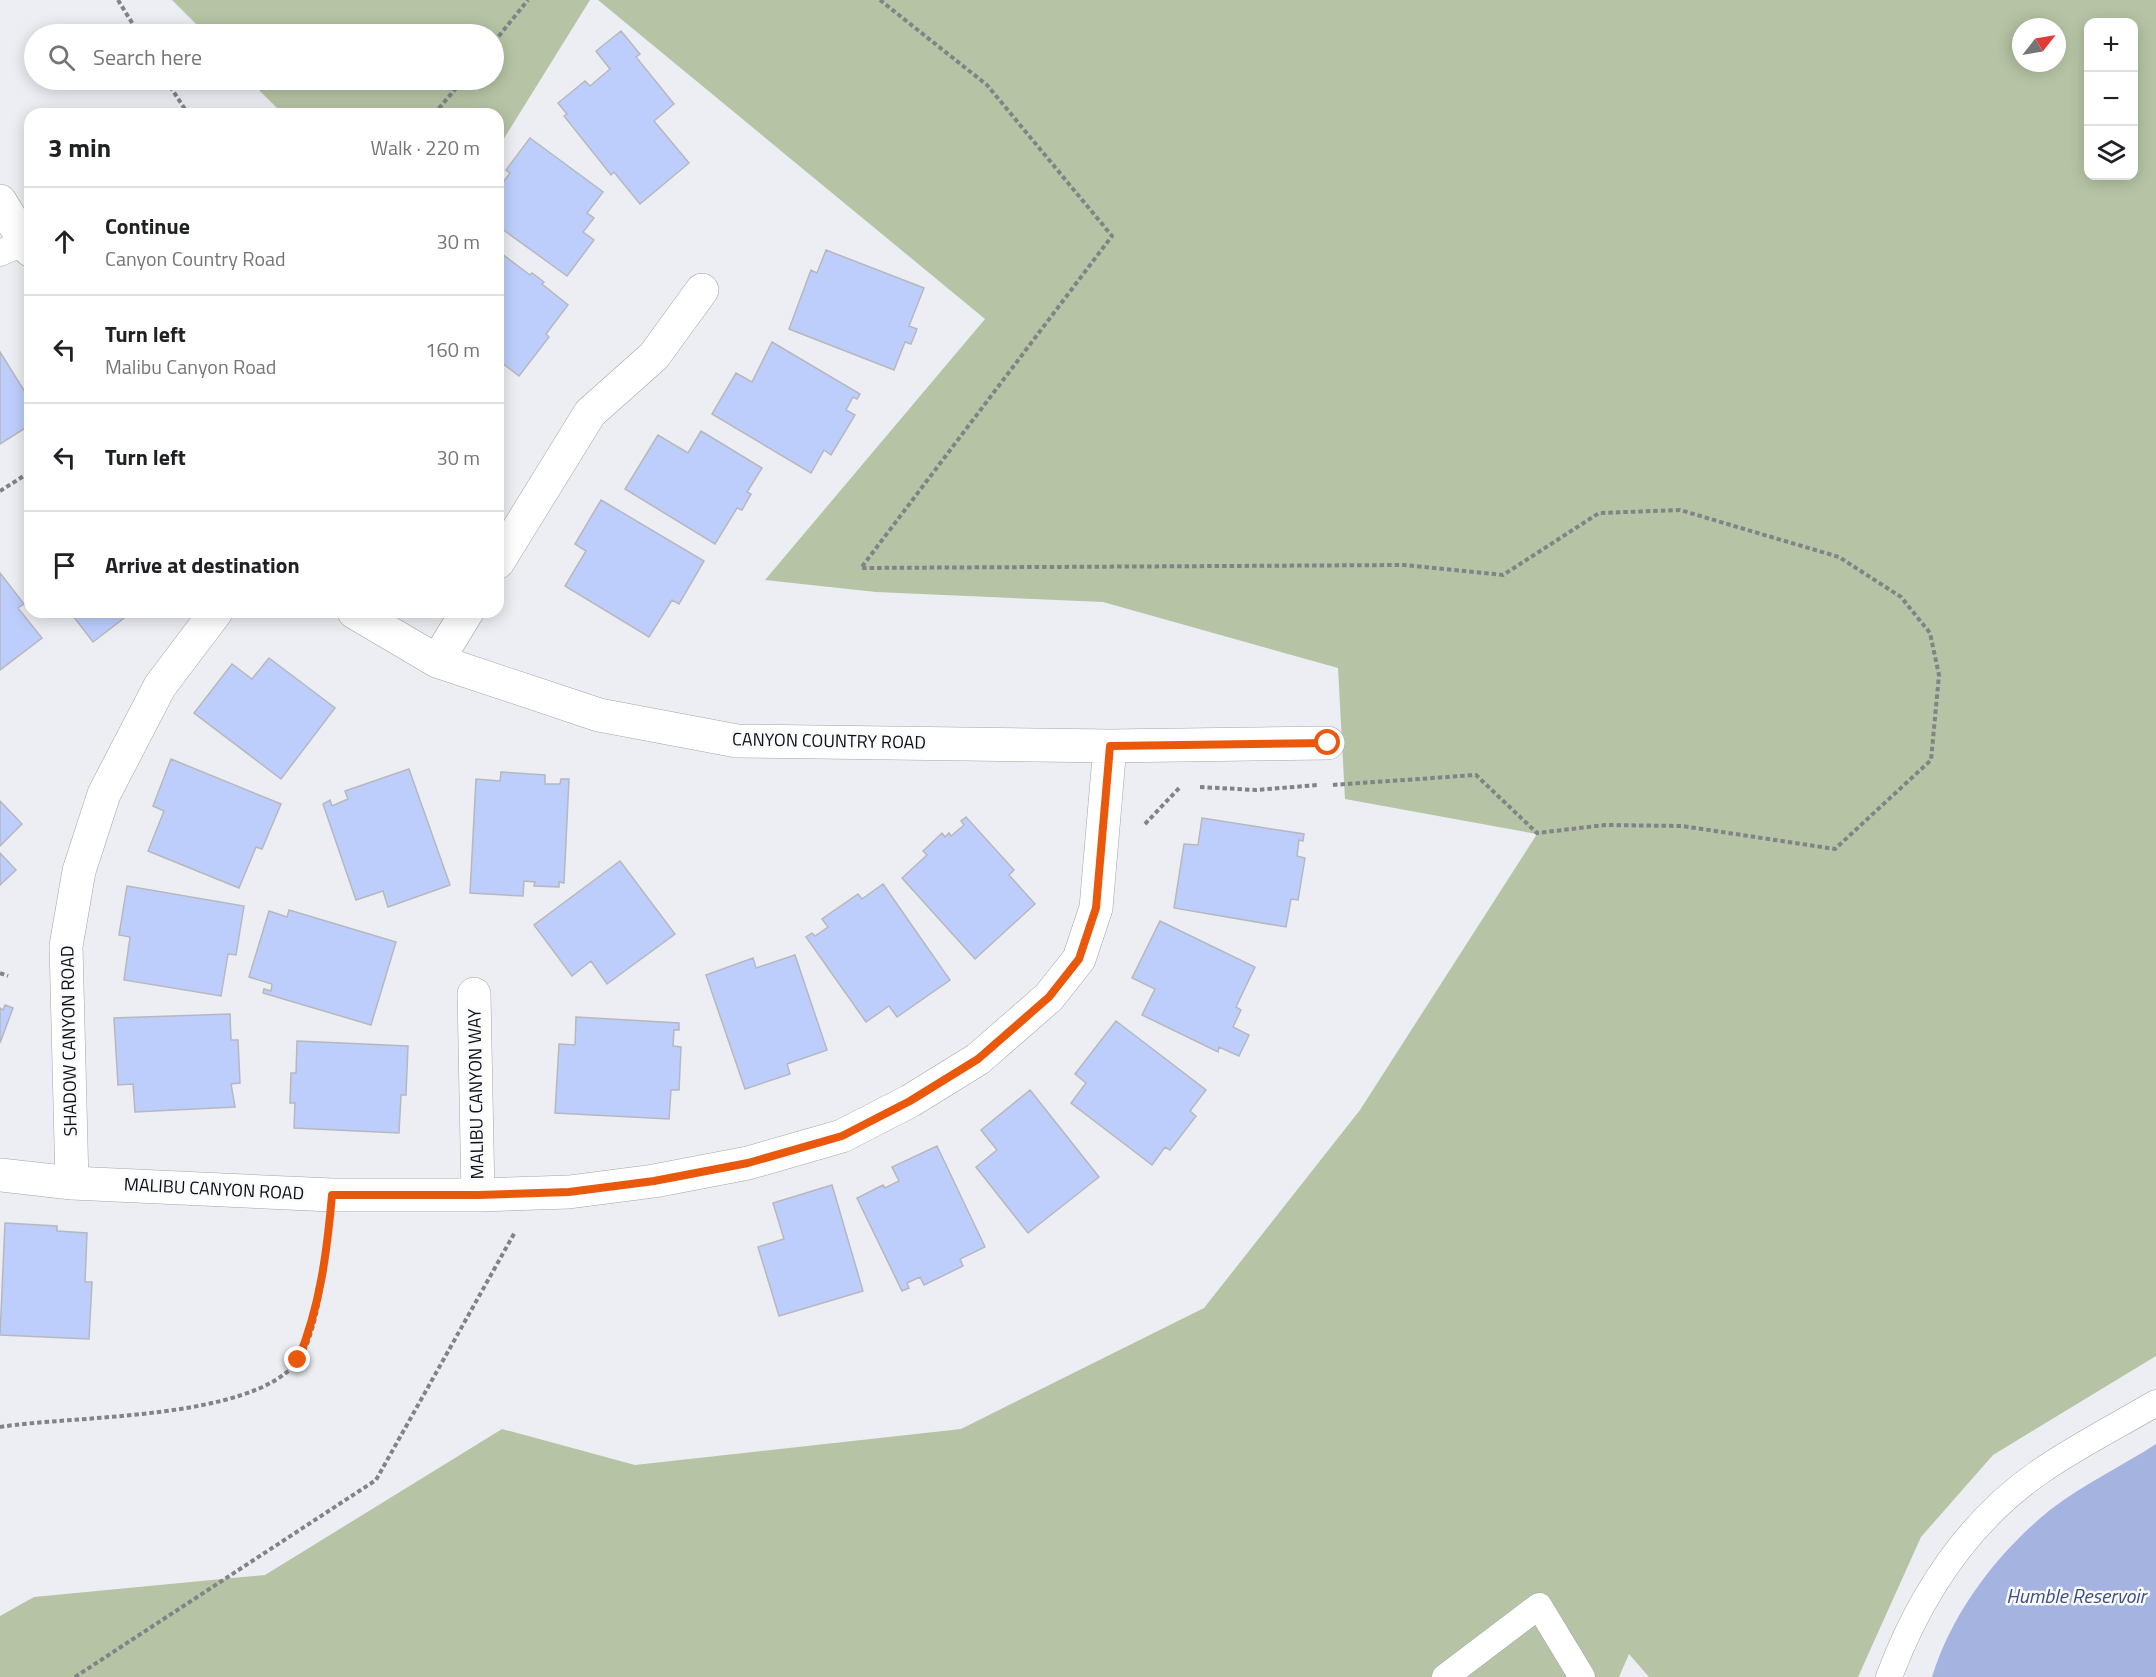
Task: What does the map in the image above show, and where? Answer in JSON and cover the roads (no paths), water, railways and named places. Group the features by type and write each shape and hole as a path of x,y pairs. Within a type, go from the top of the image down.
{"street":[{"path":"0,201 18,248"},
{"path":"504,552 590,413 654,356 702,290"},
{"name":"SHADOW CANYON ROAD","path":"72,1183 66,946 79,871 104,794 160,686 211,618"},
{"name":"CANYON COUNTRY ROAD","path":"364,618 437,661 598,715 737,741 1110,746 1328,743"},
{"path":"437,661 463,618"},
{"name":"MALIBU CANYON ROAD","path":"0,1175 72,1183 332,1195 478,1195 569,1192 654,1181 748,1163 842,1136 910,1101 978,1059 1049,997 1079,959 1096,908 1110,746"},
{"name":"MALIBU CANYON WAY","path":"474,994 478,1195"}],"lane":[{"path":"1889,1677 1906,1632 1941,1571 1988,1517 2038,1474 2156,1403"},
{"path":"1445,1677 1539,1606 1582,1677"}],"water":[{"name":"Humble Reservoir","path":"2156,1444 2156,1677 1932,1677 1964,1607 1995,1564 2012,1545 2062,1501"}]}
